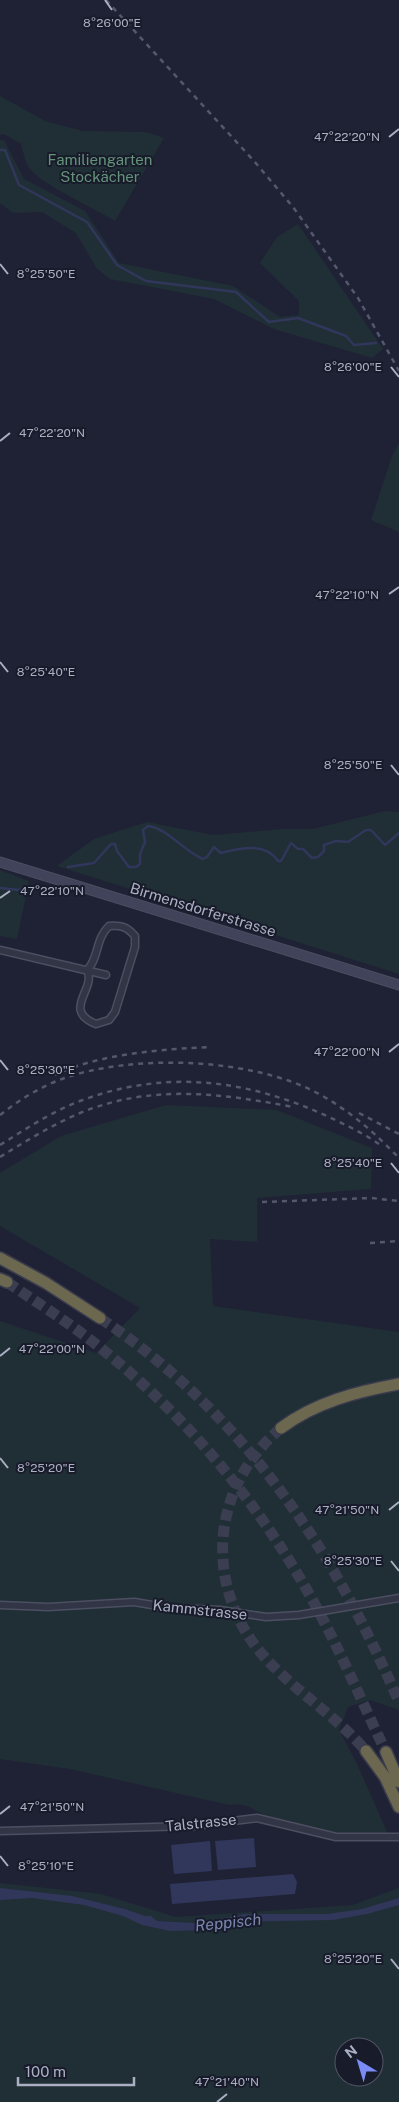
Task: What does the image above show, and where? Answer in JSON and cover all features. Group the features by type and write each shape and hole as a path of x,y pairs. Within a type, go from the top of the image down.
{"highway":[{"path":"0,1258 46,1283 100,1318"},
{"path":"281,1428 298,1416 329,1401 399,1384"},
{"path":"366,1751 385,1777 399,1807"},
{"path":"386,1752 398,1779"}],"main road":[{"name":"Birmensdorferstrasse","path":"0,862 399,985"}],"street":[{"path":"110,926 124,926 136,936 135,947 115,1012 109,1020 96,1024 85,1018 80,1008 89,979 87,970 92,965 104,932 110,926"},
{"path":"0,950 106,975"},
{"name":"Kammstrasse","path":"0,1605 48,1607 134,1602 170,1608 220,1610 266,1617 299,1615 399,1598"},
{"name":"Talstrasse","path":"0,1831 193,1826 257,1818 336,1837 399,1837"}],"green space":[{"name":"Familiengarten Stockächer","path":"0,96 45,121 83,131 146,132 164,138 115,221 42,180 33,172 27,164 21,144 4,134 0,135"},
{"path":"0,140 4,140 24,179 85,211 119,263 233,286 280,317 299,315 299,301 260,263 277,237 298,224 383,349 372,358 274,329 214,299 110,279 97,269 76,233 42,212 13,213 0,203"},
{"path":"399,443 399,532 371,520 392,456"},
{"path":"385,811 399,812 399,974 57,866 94,839 147,822 213,835 283,829 313,829"},
{"path":"0,870 29,881 17,939 0,936"},
{"path":"166,1105 277,1110 372,1148 371,1189 257,1198 257,1242 210,1239 213,1306 399,1332 399,1710 370,1700 348,1707 339,1730 357,1764 388,1834 329,1833 285,1822 245,1805 229,1805 70,1769 0,1759 0,1321 96,1353 140,1308 0,1226 0,1173 61,1136"},
{"path":"0,1883 101,1894 176,1917 352,1905 399,1888 399,2102 0,2102"}],"water":[{"path":"254,1838 256,1867 218,1870 215,1841"},
{"path":"210,1841 212,1871 174,1874 171,1845"},
{"path":"293,1874 297,1882 295,1894 172,1904 170,1884"},
{"name":"Reppisch","path":"0,1888 72,1896 151,1916 157,1921 195,1923 245,1914 327,1914 362,1909 399,1898 399,1905 367,1914 333,1920 232,1922 203,1930 170,1931 142,1925 123,1916 84,1905 32,1898 0,1900"}],"waterway":[{"path":"0,150 5,150 19,185 87,222 117,265 146,281 236,292 269,322 298,318 346,336 354,345 376,343"},
{"path":"68,867 94,863 111,844 115,844 117,851 129,867 136,867 140,864 140,854 145,842 143,830 148,826 163,831 203,859 207,857 214,847 221,853 244,848 259,849 266,851 278,861 281,861 291,843 298,849 303,849 312,858 318,857 324,851 324,845 336,841 348,842 366,830 371,830 385,845 399,833"},
{"path":"0,888 19,890 24,887"}],"tunnel":[{"path":"7,1282 80,1332 133,1375 188,1429 239,1488 262,1519 304,1585 336,1646 386,1752"},
{"path":"100,1318 151,1356 198,1397 240,1441 278,1488 313,1537 344,1590 373,1645 399,1702"},
{"path":"281,1428 257,1453 239,1481 227,1512 223,1543 225,1575 233,1607 249,1637 271,1664 344,1728 366,1751"}],"railway":[{"path":"106,0 254,161 293,207 358,298 399,371"},
{"path":"55,1075 110,1057 152,1051 210,1047"},
{"path":"0,1115 22,1099 46,1086 62,1079 91,1071 123,1065 193,1063 261,1073 292,1082 319,1094 362,1123 399,1158"},
{"path":"0,1145 29,1127 80,1101 112,1091 143,1085 175,1082 237,1087 267,1094 329,1117 379,1144"},
{"path":"0,1157 29,1139 80,1113 133,1098 159,1095 212,1095 293,1107"},
{"path":"359,1113 399,1134"},
{"path":"262,1202 371,1198 399,1201"},
{"path":"370,1243 399,1241"}]}
